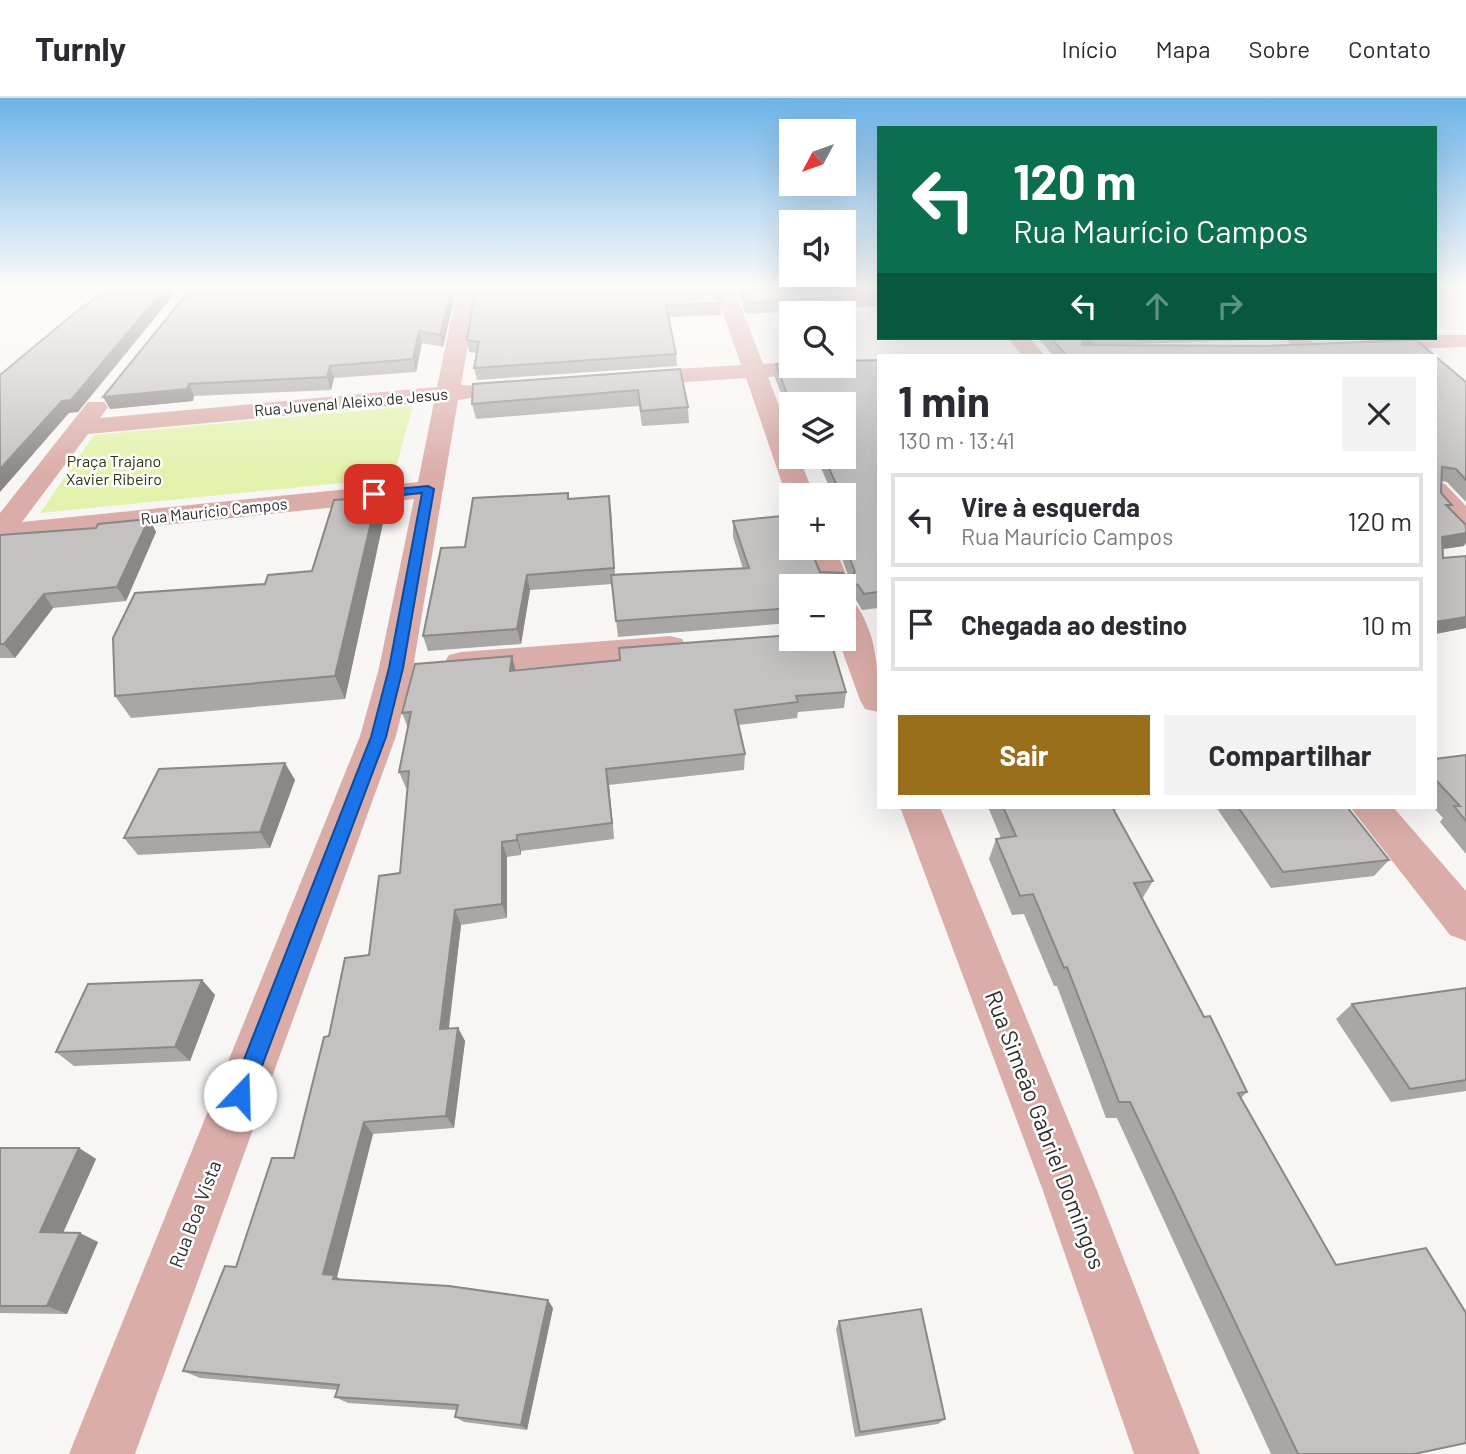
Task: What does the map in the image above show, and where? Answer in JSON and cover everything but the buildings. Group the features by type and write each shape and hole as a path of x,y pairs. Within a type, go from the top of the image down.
{"street":[{"name":"Rua Boa Vista","path":"103,1454 378,737 396,668 428,489 457,349"},
{"path":"744,349 795,483"},
{"path":"600,381 779,368"},
{"path":"0,533 80,426 114,386"},
{"name":"Rua Juvenal Aleixo de Jesus","path":"80,426 505,389"},
{"name":"Rua Maurício Campos","path":"0,533 428,489"},
{"path":"1437,492 1466,522"},
{"path":"856,632 877,697"},
{"path":"396,668 696,645"},
{"name":"Rua Simeão Gabriel Domingos","path":"921,809 1069,1188 1167,1454"},
{"path":"1372,809 1466,922"}],"green space":[{"name":"Praça Trajano Xavier Ribeiro","path":"413,406 393,478 40,513 94,435"}],"route":[{"path":"240,1095 378,737 396,668 428,489 374,494"}]}
